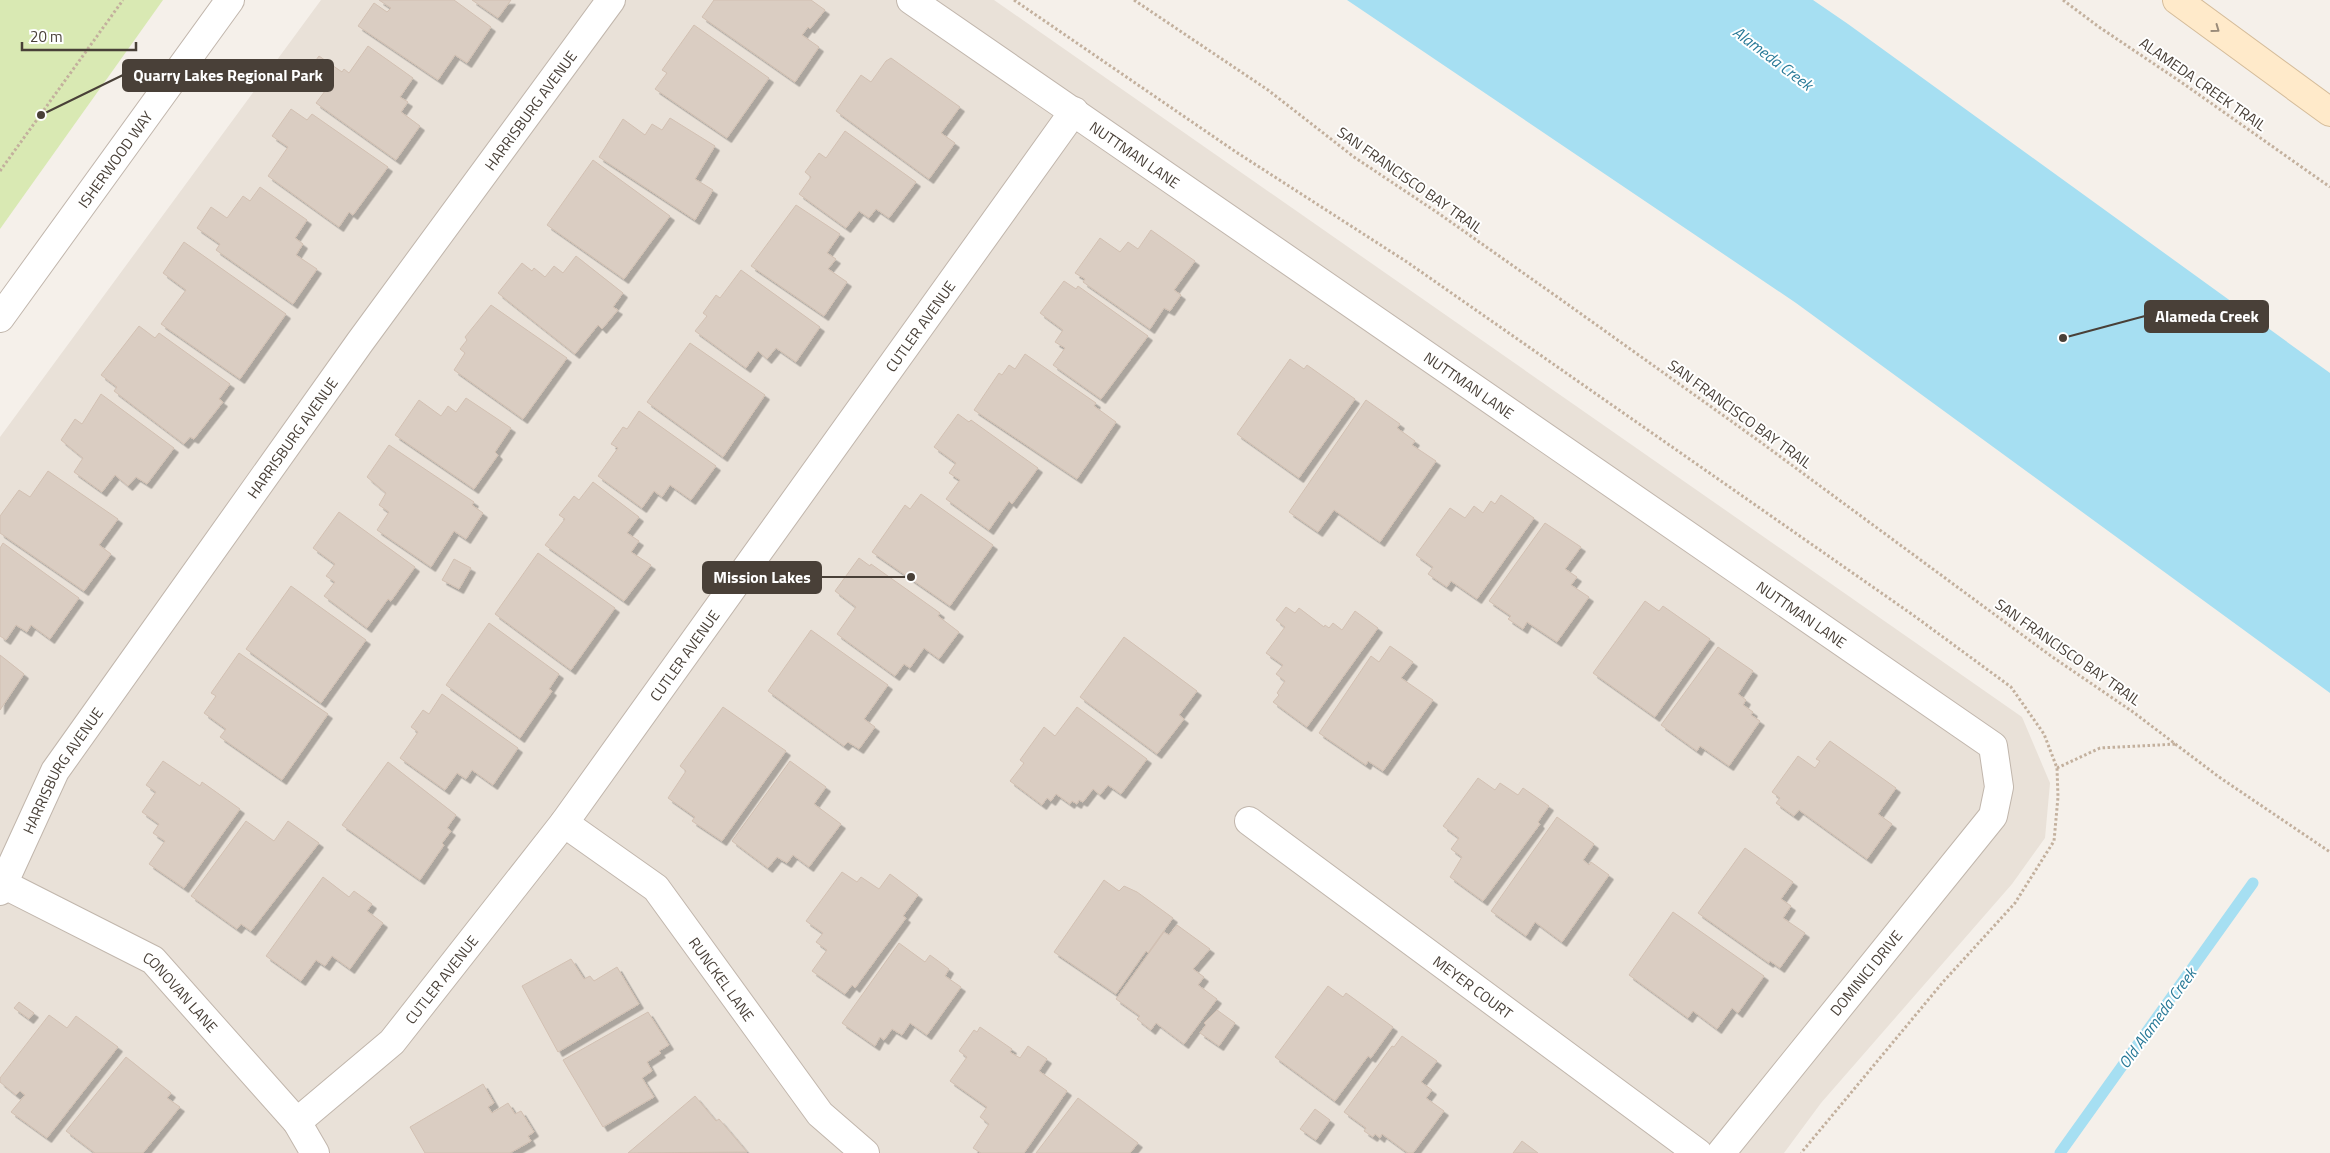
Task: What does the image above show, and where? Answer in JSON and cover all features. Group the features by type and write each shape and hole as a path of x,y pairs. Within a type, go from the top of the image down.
{"main road":[{"path":"2176,0 2330,112"}],"street":[{"name":"ISHERWOOD WAY","path":"0,318 230,0"},
{"name":"HARRISBURG AVENUE","path":"2,887 55,771 360,342 611,0"},
{"name":"NUTTMAN LANE","path":"911,0 1993,746 1999,787"},
{"name":"CUTLER AVENUE","path":"297,1122 392,1042 564,822 1074,111"},
{"name":"DOMINICI DRIVE","path":"1721,1153 1993,816 1999,787"},
{"name":"MEYER COURT","path":"1248,821 1698,1153"},
{"name":"RUNCKEL LANE","path":"564,822 656,888 820,1114 865,1153"},
{"name":"CONOVAN LANE","path":"2,887 153,960 297,1122 315,1153"}],"path":[{"path":"0,171 122,0"},
{"path":"1014,0 1236,152 1407,262 1862,579"},
{"name":"SAN FRANCISCO BAY TRAIL","path":"1134,0 1268,90 1354,157 1438,213 1760,441 1925,565 2177,744 2219,776 2330,852"},
{"name":"ALAMEDA CREEK TRAIL","path":"2062,0 2099,28 2181,82 2330,187"},
{"path":"2057,768 2100,748 2177,744"}],"shaded area":[{"path":"321,0 994,0 2022,717 2050,783 2045,838 2012,884 1821,1103 1784,1153 0,1153 0,437"}],"green space":[{"path":"0,0 163,0 0,229"}],"water":[{"name":"Alameda Creek","path":"1347,0 1813,0 1848,24 2330,373 2330,693 1796,303"}],"building":[{"path":"379,0 454,0 491,27 467,63 455,55 438,80 358,26 374,3 387,12 391,8"},
{"path":"472,0 511,0 498,18"},
{"path":"714,0 811,0 825,10 810,29 808,27 802,35 819,47 795,82 702,17"},
{"path":"694,25 769,78 727,138 655,89 667,73 662,70"},
{"path":"368,46 413,78 400,97 408,102 401,112 420,126 396,160 316,103 328,87 307,72 319,56 342,72 344,69 349,73"},
{"path":"891,58 960,107 941,133 955,143 929,179 836,111 861,75 871,82 886,61"},
{"path":"291,109 307,120 312,114 388,167 353,215 349,212 339,227 268,176 288,147 272,136"},
{"path":"670,118 715,146 695,179 713,190 695,220 599,157 623,119 645,135 652,124 662,130"},
{"path":"845,131 916,182 889,218 876,209 869,218 859,211 846,228 799,194 811,177 805,172 819,153 826,158"},
{"path":"593,160 670,216 624,279 547,225"},
{"path":"260,187 307,220 295,238 303,244 296,255 317,269 293,304 216,250 220,244 197,228 211,207 227,218 243,196 250,201"},
{"path":"796,205 840,234 827,253 836,259 828,269 847,282 824,316 751,266"},
{"path":"1151,230 1195,261 1174,290 1181,295 1170,311 1164,308 1150,329 1083,282 1085,279 1075,273 1100,238 1120,252 1128,242 1138,249"},
{"path":"184,242 286,314 240,379 161,324 186,290 163,273"},
{"path":"576,256 623,293 613,307 618,310 602,329 598,325 575,354 498,293 522,263 532,271 534,268 545,277 554,266 563,273"},
{"path":"741,270 820,327 796,362 776,348 767,359 758,351 746,368 695,331 707,316 703,313 716,295 720,298"},
{"path":"1064,281 1076,289 1078,286 1148,336 1101,399 1053,365 1065,348 1055,342 1063,330 1040,313"},
{"path":"491,305 567,358 523,419 454,370 465,353 460,349 467,340 465,337"},
{"path":"139,326 155,338 159,333 230,384 219,399 223,402 194,439 190,437 184,444 114,391 117,387 101,375"},
{"path":"690,343 765,395 723,457 647,402"},
{"path":"1025,354 1096,403 1094,406 1116,422 1077,479 974,410 999,373 1002,375 1009,365 1015,369"},
{"path":"1290,359 1304,369 1307,365 1355,399 1299,478 1237,434"},
{"path":"101,394 174,448 147,484 136,477 128,486 115,475 102,492 74,472 83,458 61,440 75,419 82,424"},
{"path":"466,398 511,428 495,452 498,455 474,489 395,435 419,400 441,416 448,406 456,412"},
{"path":"1366,400 1400,424 1397,428 1415,441 1412,445 1436,461 1380,542 1334,510 1318,532 1289,512"},
{"path":"639,411 716,466 691,500 670,485 662,497 654,491 642,508 598,476 618,448 611,444 623,427 627,429"},
{"path":"958,414 969,422 971,420 1038,468 1012,504 1009,501 989,530 946,499 960,480 949,473 956,463 934,447"},
{"path":"389,445 474,502 472,505 483,513 466,539 454,531 431,567 377,530 389,512 379,505 386,493 367,477"},
{"path":"48,471 118,519 99,545 111,554 84,591 0,533 0,516 19,490 30,497"},
{"path":"593,482 639,517 627,533 639,541 631,552 651,565 624,601 545,545 565,519 559,515 574,496 579,500"},
{"path":"921,494 993,545 950,606 872,552 905,505 910,509"},
{"path":"1501,495 1534,518 1477,599 1451,581 1447,587 1428,574 1433,567 1416,555 1450,508 1465,518 1474,506 1483,513 1491,501 1495,504"},
{"path":"339,512 415,567 391,601 388,599 367,628 324,596 335,582 326,576 335,564 313,548"},
{"path":"1545,523 1581,547 1565,569 1577,577 1571,585 1589,597 1557,642 1527,622 1523,629 1508,619 1511,616 1489,601"},
{"path":"3,543 79,598 50,639 31,625 27,632 16,625 6,640 0,636 0,548"},
{"path":"538,553 615,608 571,670 495,614"},
{"path":"859,558 870,566 871,564 940,613 938,616 959,632 939,659 924,648 910,668 904,664 895,676 837,634 856,607 835,591"},
{"path":"454,559 471,568 459,589 442,580"},
{"path":"291,586 366,640 321,703 246,649"},
{"path":"1645,601 1659,611 1663,606 1710,639 1655,717 1593,673"},
{"path":"1286,607 1295,613 1299,608 1324,627 1325,625 1329,628 1333,623 1342,630 1355,611 1378,628 1307,727 1273,702 1279,695 1277,693 1285,681 1276,674 1283,665 1266,653 1285,627 1276,620"},
{"path":"489,623 559,674 549,689 552,691 520,738 446,685"},
{"path":"811,630 888,685 864,719 875,727 859,749 848,742 844,746 768,691"},
{"path":"1124,637 1197,691 1179,715 1184,719 1157,754 1080,697"},
{"path":"1390,646 1413,662 1401,678 1433,700 1383,771 1368,761 1366,765 1319,733 1371,656 1379,662"},
{"path":"1718,647 1753,671 1738,694 1746,700 1743,705 1753,712 1751,715 1760,721 1729,766 1700,746 1697,751 1661,725"},
{"path":"239,653 328,714 282,780 220,737 226,729 204,713 216,696 211,693"},
{"path":"0,655 24,674 0,710"},
{"path":"442,694 518,748 493,785 472,770 466,779 457,773 445,790 400,758 418,732 411,727 423,710 429,714"},
{"path":"723,707 786,751 722,841 692,821 695,817 668,798 686,771 680,766"},
{"path":"1077,707 1147,759 1121,794 1108,785 1100,795 1093,789 1083,802 1079,800 1077,804 1072,801 1070,804 1056,794 1051,801 1047,798 1042,805 1010,781 1024,763 1020,760 1044,727 1055,736"},
{"path":"1830,741 1896,788 1878,814 1892,824 1867,859 1799,810 1794,816 1776,803 1780,798 1772,792 1798,756 1815,768 1820,761 1816,759"},
{"path":"163,761 200,786 202,782 240,809 184,888 149,864 165,841 153,833 159,824 142,812 156,792 146,785"},
{"path":"790,761 826,787 814,804 841,824 809,867 793,855 787,863 777,857 768,868 732,841"},
{"path":"388,762 456,815 447,828 451,831 442,843 444,845 420,880 342,825"},
{"path":"1478,778 1495,790 1500,783 1518,795 1523,788 1549,806 1538,822 1540,824 1483,901 1450,877 1462,857 1451,849 1459,838 1443,826"},
{"path":"1557,817 1594,844 1583,860 1589,865 1591,862 1609,875 1562,942 1535,922 1526,936 1491,911"},
{"path":"246,821 274,841 288,821 319,843 251,931 241,924 237,929 191,896"},
{"path":"1745,848 1793,882 1781,899 1791,906 1783,918 1805,933 1780,968 1770,961 1769,963 1698,913"},
{"path":"842,872 857,882 861,877 879,889 890,874 918,895 903,916 906,918 855,988 852,985 845,994 812,971 827,950 816,942 823,933 806,921"},
{"path":"323,877 349,897 354,891 372,904 367,911 383,923 350,969 332,956 325,966 316,960 301,981 266,956"},
{"path":"1104,880 1119,891 1124,886 1137,892 1173,918 1148,953 1146,951 1116,994 1054,952"},
{"path":"1673,912 1764,976 1738,1013 1732,1008 1717,1029 1693,1011 1688,1018 1629,975"},
{"path":"1177,925 1210,949 1193,969 1204,977 1198,985 1217,999 1184,1044 1156,1023 1151,1030 1137,1019 1140,1016 1116,999 1164,932 1169,935"},
{"path":"899,943 925,962 930,955 949,969 945,976 961,987 927,1035 910,1023 902,1035 892,1029 884,1040 880,1037 875,1046 842,1023"},
{"path":"571,959 584,979 590,976 594,981 617,967 639,1004 558,1052 522,986"},
{"path":"1328,986 1343,997 1346,993 1393,1027 1371,1058 1368,1056 1335,1101 1275,1057"},
{"path":"19,1002 34,1013 29,1019 14,1008"},
{"path":"1217,1010 1235,1023 1219,1046 1200,1033 1206,1025 1204,1023"},
{"path":"648,1012 669,1045 647,1062 652,1071 642,1078 654,1097 603,1127 563,1060"},
{"path":"49,1015 67,1028 76,1016 118,1047 47,1138 11,1112 25,1095 20,1091 16,1095 0,1082 0,1078"},
{"path":"980,1027 1012,1049 1010,1052 1020,1058 1028,1046 1047,1059 1039,1071 1067,1091 1024,1153 981,1153 973,1148 989,1124 980,1117 987,1107 950,1081 967,1057 959,1051 974,1030 977,1032"},
{"path":"1402,1036 1437,1061 1421,1082 1432,1090 1426,1098 1444,1111 1413,1153 1408,1153 1382,1134 1380,1138 1375,1134 1373,1137 1364,1131 1366,1128 1344,1112 1392,1046 1394,1047"},
{"path":"126,1057 171,1093 167,1098 180,1107 143,1153 95,1153 66,1131"},
{"path":"483,1084 494,1103 488,1107 492,1113 508,1103 515,1114 521,1111 534,1132 528,1136 531,1141 510,1153 425,1153 410,1127"},
{"path":"695,1096 716,1121 719,1119 747,1152 628,1153"},
{"path":"1078,1098 1138,1143 1130,1153 1036,1153"},
{"path":"1315,1109 1330,1120 1316,1140 1300,1129"},
{"path":"1522,1141 1538,1153 1513,1153"}],"waterway":[{"name":"Old Alameda Creek","path":"2060,1153 2253,883"}],"place":[{"name":"Quarry Lakes Regional Park","path":"41,115"},
{"name":"Alameda Creek","path":"2063,338"},
{"name":"Mission Lakes","path":"911,577"}]}
